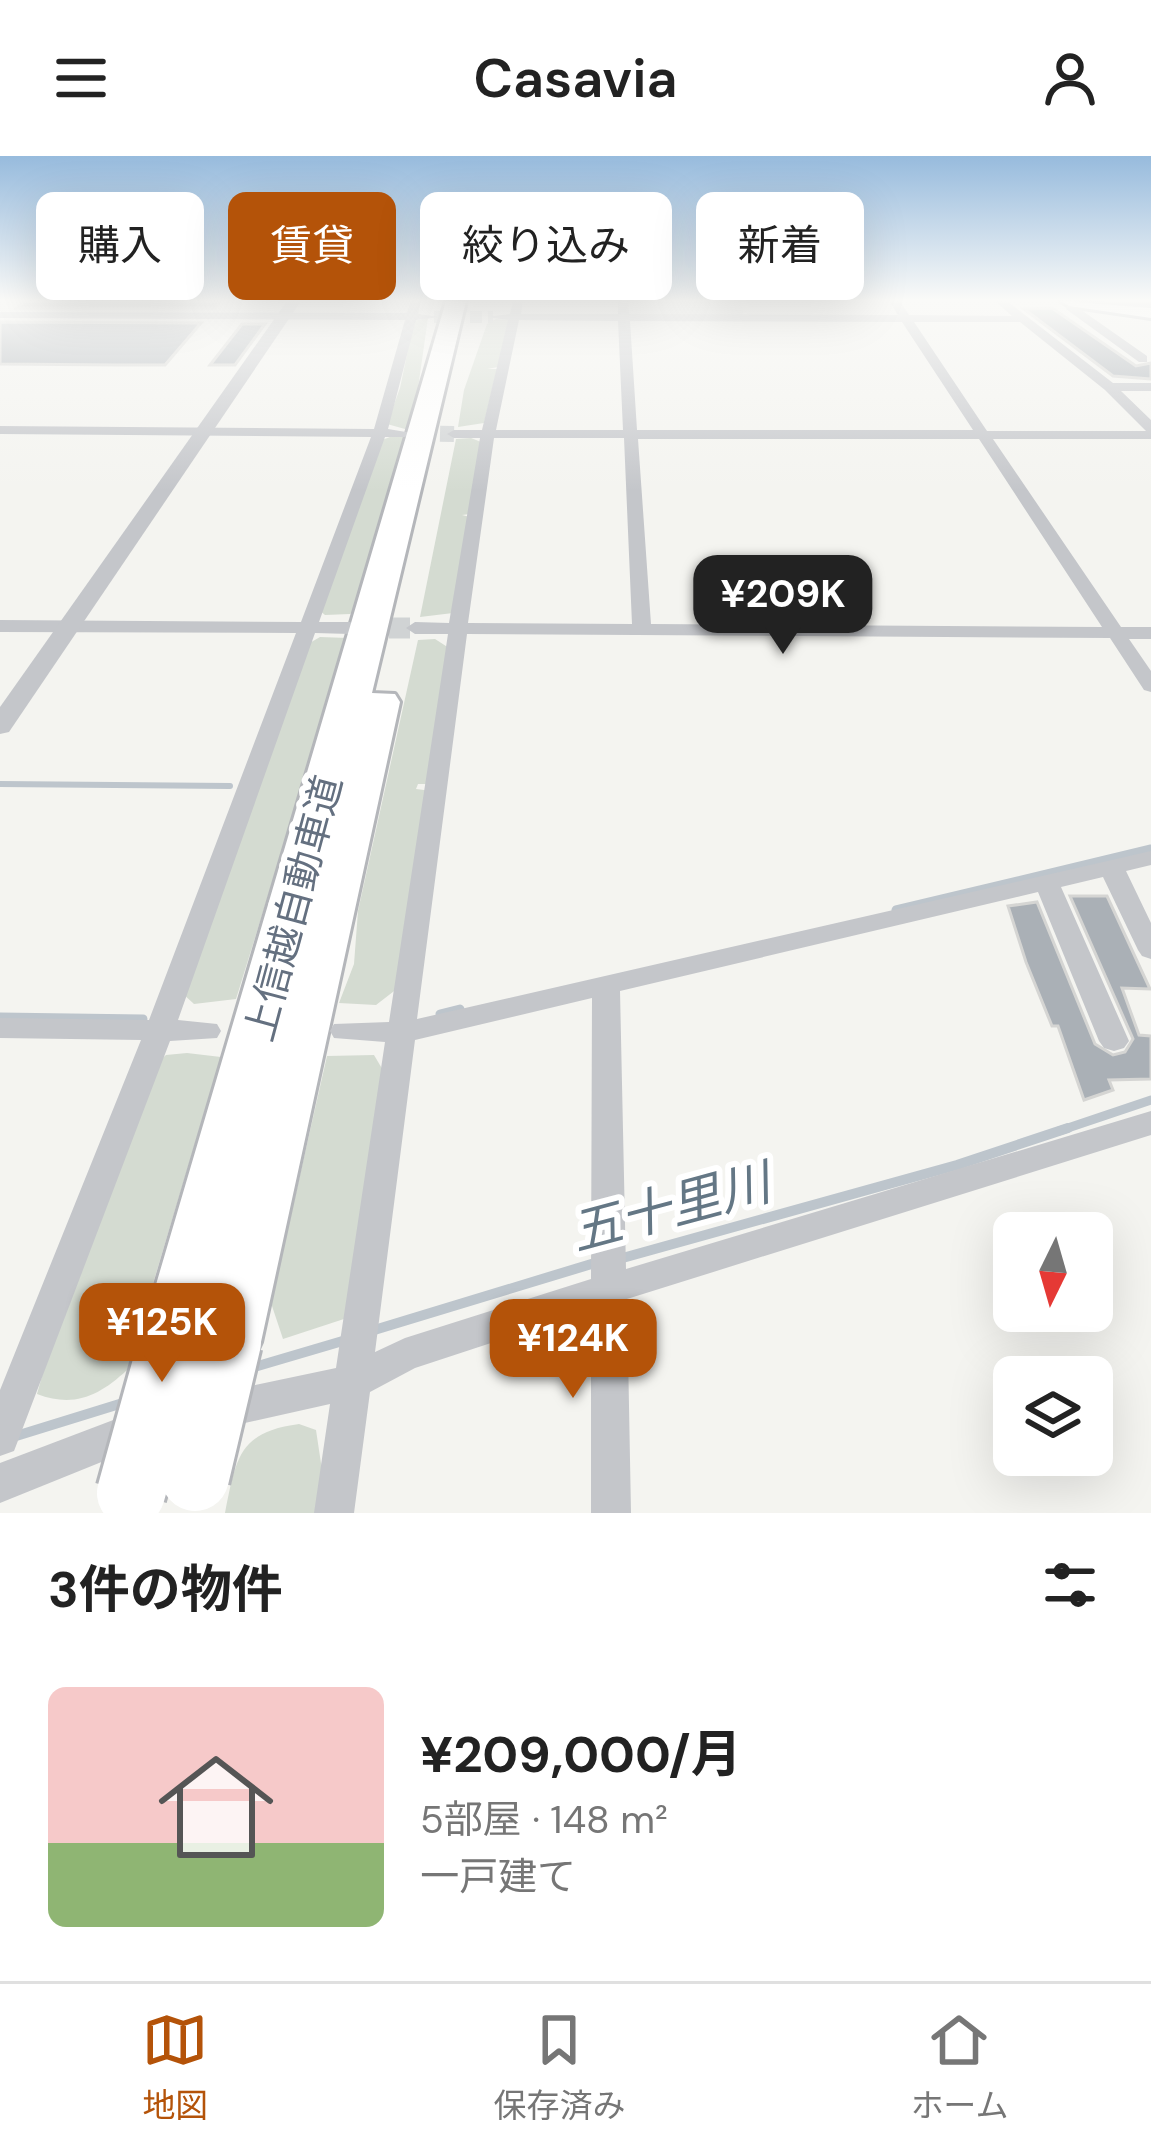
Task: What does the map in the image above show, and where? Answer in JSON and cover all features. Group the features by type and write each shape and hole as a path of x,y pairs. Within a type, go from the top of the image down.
{"highway":[{"name":"上信越自動車道","path":"159,1499 374,616 462,364"}],"street":[{"path":"0,726 250,364"},
{"path":"2,1433 160,1030 380,433 399,364"},
{"path":"334,1513 488,434 484,364"},
{"path":"627,364 642,629"},
{"path":"937,364 1151,686"},
{"path":"1080,364 1110,387 1151,432"},
{"path":"1110,387 1151,388"},
{"path":"0,430 405,433"},
{"path":"454,434 1151,432"},
{"path":"0,626 350,628"},
{"path":"415,628 1151,633"},
{"path":"344,1030 405,1032 1151,858"},
{"path":"1111,867 1151,950"},
{"path":"1046,882 1114,1041"},
{"path":"606,985 611,1513"},
{"path":"0,1028 207,1031"},
{"path":"0,1483 130,1431 354,1374 608,1273 1151,1123"}],"shaded area":[{"path":"405,364 421,364 414,416 405,429 387,424"},
{"path":"473,364 499,364 487,369 497,369 484,423 458,427"},
{"path":"406,437 359,608 350,614 325,615 319,610 382,440"},
{"path":"456,439 481,442 470,514 462,515 470,517 453,613 420,617"},
{"path":"320,637 348,638 236,999 194,1004 182,993 308,644"},
{"path":"435,639 449,648 431,784 418,784 416,789 432,791 398,988 376,1005 339,1003 354,964 358,911 418,640"},
{"path":"166,1055 221,1057 127,1370 85,1397 63,1400 37,1394 56,1326 155,1065"},
{"path":"374,1055 384,1072 347,1318 283,1339 271,1303 327,1056"},
{"path":"299,1424 316,1430 322,1470 320,1513 225,1513 243,1451 263,1434"}],"building":[{"path":"1097,364 1151,364 1151,379 1113,376"},
{"path":"1070,896 1107,896 1150,989 1122,988 1139,1035 1151,1036 1151,1079 1109,1080 1113,1090 1084,1100 1058,1026 1052,1026 1026,962 1008,906 1037,902 1095,1044 1113,1055 1125,1052 1133,1039"}],"waterway":[{"path":"0,784 230,786"},
{"path":"896,910 1151,849"},
{"path":"440,1014 460,1009"},
{"path":"0,1017 143,1019"},
{"name":"五十里川","path":"1059,1131 1151,1100"},
{"name":"五十里川","path":"1059,1131 1068,1128"},
{"name":"五十里川","path":"619,1259 957,1165 1059,1131"},
{"name":"五十里川","path":"371,1331 598,1262"},
{"name":"五十里川","path":"251,1368 346,1340"},
{"name":"五十里川","path":"0,1441 126,1402"}],"tunnel":[{"path":"405,433 454,434 416,433"},
{"path":"358,628 415,628"}]}
